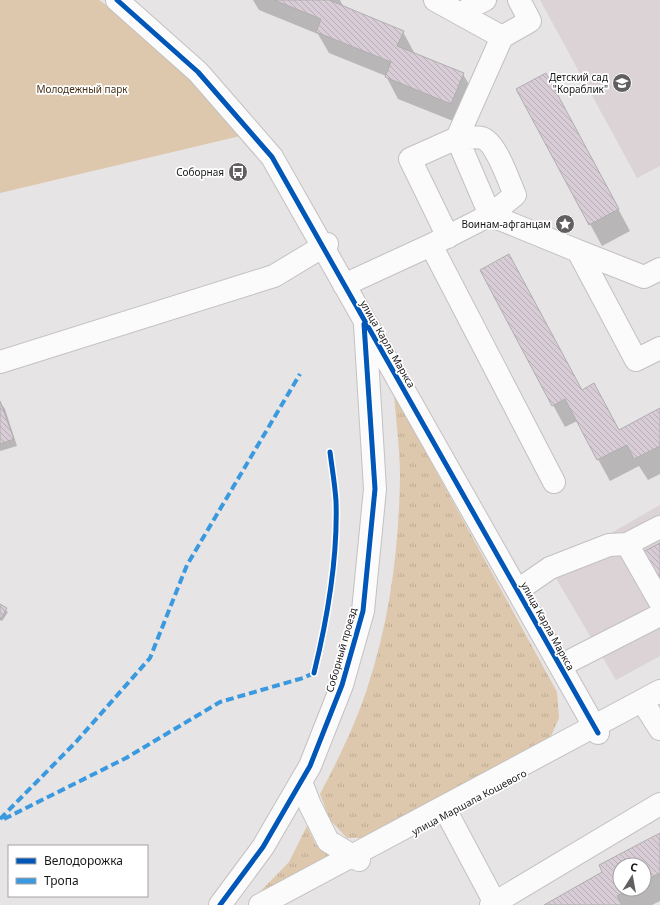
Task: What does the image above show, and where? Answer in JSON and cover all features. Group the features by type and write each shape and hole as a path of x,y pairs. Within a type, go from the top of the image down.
{"street":[{"name":"улица Карла Маркса","path":"117,0 198,72 272,157 364,315 599,729"},
{"path":"0,362 274,276 324,246 276,152 202,66 127,0"},
{"path":"435,0 502,37"},
{"path":"466,17 470,7 485,0"},
{"path":"519,0 530,21 502,37 457,138 490,215 644,277 660,269"},
{"path":"529,231 494,148 487,141 482,138 457,138 410,159 439,241 554,482"},
{"path":"346,284 439,241 490,215 515,195"},
{"path":"578,251 636,360 660,348"},
{"name":"Соборный проезд","path":"220,905 263,848 310,766 342,685 363,611 375,489 364,315"},
{"path":"520,589 550,568 608,545 627,544 660,527"},
{"path":"627,544 660,602"},
{"path":"563,665 660,615"},
{"path":"655,700 660,729"},
{"name":"улица Маршала Кошевого","path":"279,905 355,858 447,813 599,729 655,700"},
{"path":"260,905 355,858 599,729"},
{"path":"301,782 310,805 328,841 355,858"},
{"path":"447,813 494,904 660,804"}],"shaded area":[{"name":"Детский сад \"Кораблик\"","path":"540,0 660,0 660,166 637,178"},
{"path":"660,505 660,656 616,680 550,568"}],"green space":[{"name":"Молодежный парк","path":"0,0 99,0 152,37 189,75 240,136 0,193"},
{"path":"394,394 557,692 559,718 550,738 371,838 347,838 330,820 320,794 346,742 363,702 382,637 392,584 398,530 400,476"},
{"path":"307,826 316,845 330,856 256,896 289,862"}],"building":[{"path":"274,0 329,0 404,31 397,46 464,73 451,104 385,77 391,62 316,32 321,19"},
{"path":"546,73 619,209 589,225 516,89"},
{"path":"509,254 582,390 594,383 619,430 660,408 660,446 634,459 627,445 597,460 565,399 552,406 480,270"},
{"path":"0,401 14,439 0,444"},
{"path":"660,543 660,583 643,552"},
{"path":"0,604 7,608 1,619 0,619"},
{"path":"660,833 660,873 652,877 652,857 614,857"},
{"path":"612,858 612,897 618,897 622,905 544,905 602,872 599,865"}],"marked path":[{"path":"0,819 75,743 150,658 187,565 300,374"},
{"path":"4,819 126,758 220,702 303,678 314,673"}],"cycle path":[{"path":"117,0 198,72 272,157 598,733"},
{"path":"220,905 263,847 310,766 342,685 363,611 375,489 364,324"},
{"path":"314,673 328,609 334,566 336,501 330,452"}],"place":[{"name":"Детский сад \"Кораблик\"","path":"622,83"},
{"name":"Соборная","path":"238,172"},
{"name":"Воинам-афганцам","path":"565,224"}]}
